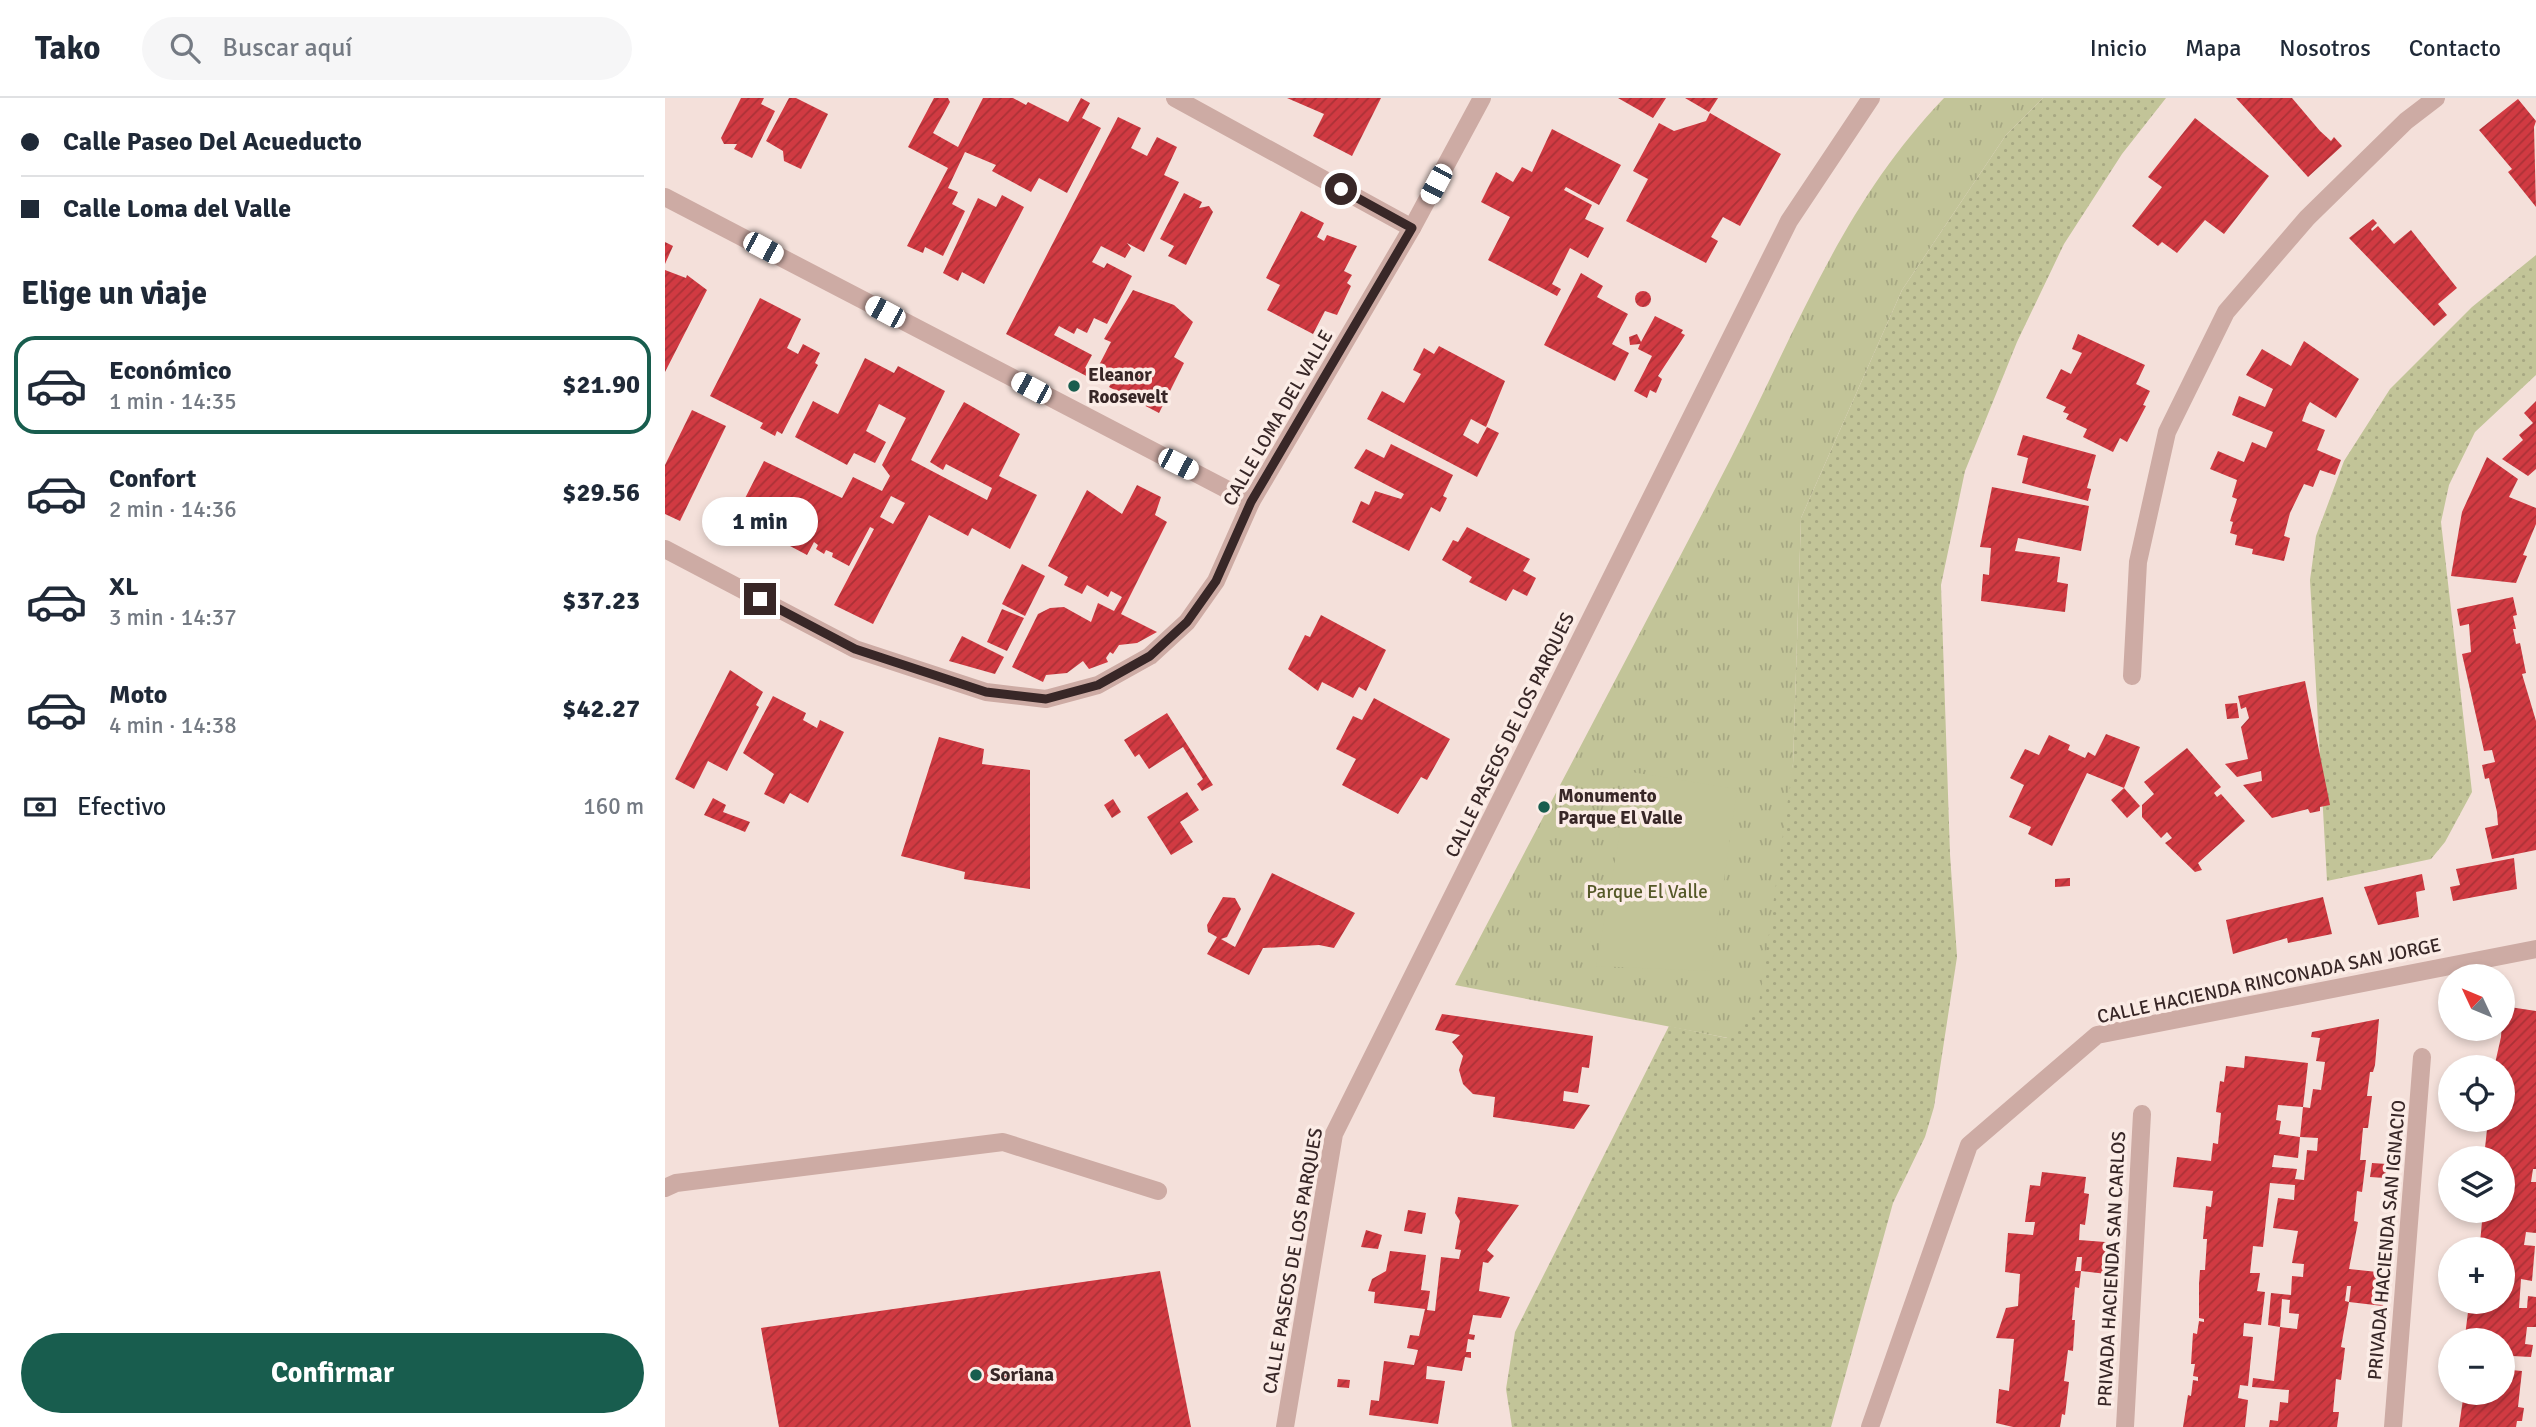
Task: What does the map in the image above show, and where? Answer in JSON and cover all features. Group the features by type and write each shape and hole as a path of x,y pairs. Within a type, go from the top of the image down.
{"street":[{"path":"1175,98 1412,228"},
{"name":"CALLE LOMA DEL VALLE","path":"665,549 855,649 986,692 1046,699 1098,685 1150,656 1187,622 1216,581 1251,502 1412,228 1482,98"},
{"name":"CALLE PASEOS DE LOS PARQUES","path":"1285,1427 1334,1134 1789,221 1871,98"},
{"path":"2131,676 2138,562 2167,432 2226,312 2307,218 2406,121 2435,98"},
{"path":"665,197 1251,502"},
{"name":"CALLE HACIENDA RINCONADA SAN JORGE","path":"1870,1427 1969,1145 2097,1035 2536,949"},
{"name":"PRIVADA HACIENDA SAN IGNACIO","path":"2393,1427 2422,1056"},
{"name":"PRIVADA HACIENDA SAN CARLOS","path":"2125,1427 2142,1114"},
{"path":"665,1188 676,1183 1003,1142 1158,1191"}],"green space":[{"name":"Parque El Valle","path":"1944,98 2043,98 2006,135 1902,290 1801,518 1793,764 1758,1011 1728,1038 1455,985 1732,456 1825,269 1877,180"},
{"path":"2043,98 2166,98 2122,154 2064,244 2017,342 1965,471 1941,585 1950,854 1957,957 1934,1107 1925,1137 1893,1203 1831,1427 1512,1427 1506,1389 1515,1332 1669,1026 1727,1038 1793,764 1801,518 1902,290 2006,135"},
{"path":"2536,255 2536,375 2475,432 2449,485 2441,522 2472,792 2445,842 2431,859 2327,881 2310,580 2316,536 2344,461 2390,389 2472,307"},
{"path":"1631,772 1737,789 1711,971 1596,966"}],"building":[{"path":"741,98 764,98 761,104 775,111 752,158 734,149 737,144 724,144 721,138"},
{"path":"789,98 796,98 828,114 801,169 784,161 783,151 766,141"},
{"path":"934,98 948,98 950,102 933,133 958,147 983,98 1013,98 1026,105 1028,102 1068,122 1081,98 1090,103 1082,118 1101,128 1067,193 1039,178 1031,192 992,171 996,165 965,152 948,188 958,192 952,204 965,211 943,256 925,247 923,253 907,246 948,168 908,147"},
{"path":"1287,98 1381,98 1352,156 1313,136 1324,114"},
{"path":"1618,98 1666,98 1653,118"},
{"path":"1685,98 1718,98 1709,112"},
{"path":"2236,98 2292,98 2320,131 2331,141 2334,137 2342,146 2308,177"},
{"path":"2518,99 2536,121 2536,207 2508,172 2512,169 2479,130"},
{"path":"1710,113 1781,154 1740,226 1723,217 1711,237 1718,241 1706,263 1626,221 1648,179 1633,171 1659,123 1674,131 1706,121"},
{"path":"1118,117 1141,128 1131,148 1147,156 1157,137 1177,147 1164,175 1179,182 1144,252 1127,243 1131,248 1125,258 1101,246 1092,262 1104,268 1107,263 1132,276 1107,324 1094,318 1087,333 1077,328 1074,334 1059,326 1054,335 1092,355 1085,368 1097,374 1094,380 1006,334"},
{"path":"2195,118 2269,176 2224,234 2205,220 2177,253 2162,242 2158,246 2132,226 2162,187 2148,177"},
{"path":"1552,129 1621,165 1599,205 1566,187 1564,190 1592,205 1585,219 1604,228 1588,258 1570,248 1552,284 1561,289 1557,296 1488,260 1510,217 1481,202 1496,172 1513,182 1522,167 1532,172"},
{"path":"1184,193 1202,202 1199,208 1209,206 1213,212 1186,265 1168,256 1174,246 1160,239"},
{"path":"1002,195 1024,207 984,284 962,272 958,281 943,273 978,198 996,207"},
{"path":"1301,211 1324,223 1317,237 1324,241 1327,235 1357,246 1344,271 1352,275 1347,283 1351,286 1337,315 1325,311 1313,334 1267,310 1280,285 1266,278"},
{"path":"2373,219 2377,223 2372,231 2378,226 2394,244 2411,230 2457,288 2438,304 2447,315 2434,326 2349,238"},
{"path":"665,242 673,246 665,264"},
{"path":"665,270 686,278 687,275 707,290 665,372"},
{"path":"1581,273 1603,286 1597,297 1628,314 1612,344 1629,353 1615,381 1544,345"},
{"path":"1133,290 1174,305 1193,322 1174,357 1184,363 1159,413 1109,387 1114,378 1097,369 1111,342 1104,339"},
{"path":"1640,291 1646,291 1651,299 1649,305 1640,307 1635,302 1635,296"},
{"path":"760,298 801,319 787,348 798,354 803,344 820,353 815,363 818,365 782,434 777,431 775,436 760,428 763,423 710,396"},
{"path":"1655,316 1683,330 1681,333 1685,335 1658,376 1662,379 1656,393 1650,390 1647,398 1634,391 1652,356 1638,349 1640,344 1630,345 1629,337 1637,334 1641,342"},
{"path":"2078,334 2145,365 2136,384 2150,391 2143,405 2146,406 2127,442 2120,438 2113,452 2083,437 2087,429 2066,419 2069,414 2063,412 2066,407 2046,398 2061,369 2071,374 2082,353 2072,349"},
{"path":"2304,341 2359,379 2336,418 2310,402 2307,407 2302,421 2325,430 2317,450 2341,460 2335,475 2320,470 2313,487 2304,484 2290,513 2284,536 2290,538 2284,561 2252,554 2253,549 2235,545 2237,535 2230,533 2233,522 2230,521 2237,499 2232,497 2237,480 2210,469 2218,451 2244,462 2252,442 2266,448 2273,432 2232,415 2239,396 2265,407 2273,389 2246,375 2262,349 2291,366"},
{"path":"1439,346 1505,381 1486,427 1471,419 1463,435 1478,444 1487,427 1499,433 1477,477 1367,419 1382,391 1404,403 1421,374 1413,370 1424,348 1434,354"},
{"path":"865,358 894,373 898,366 945,391 911,460 987,500 992,488 946,464 943,470 930,462 964,402 1020,434 999,476 1037,495 1010,549 972,528 968,536 929,515 873,624 834,605 874,529 870,527 849,566 832,557 833,553 826,550 824,554 816,549 818,545 814,542 807,555 773,537 790,504 784,501 774,521 764,516 759,525 737,514 764,461 842,498 853,477 882,491 890,476 882,465 906,418 879,404 866,431 886,442 875,463 854,453 847,465 795,437 813,401 838,414","holes":["891,496 905,503 893,524 880,517"]},
{"path":"2536,401 2536,469 2528,476 2502,459 2523,440 2519,435 2533,423 2524,413"},
{"path":"692,410 726,426 680,521 665,514 665,465"},
{"path":"2023,435 2096,455 2087,488 2091,489 2088,501 2022,483 2028,458 2017,455"},
{"path":"1391,444 1453,475 1443,496 1447,498 1440,512 1431,507 1409,551 1352,522 1361,501 1369,505 1375,491 1401,499 1404,494 1354,468 1366,449 1384,458"},
{"path":"2487,457 2518,479 2509,497 2536,508 2536,524 2523,555 2527,556 2516,583 2451,576 2462,512"},
{"path":"1137,485 1161,497 1155,515 1167,522 1121,614 1157,632 1137,643 1119,645 1113,654 1110,652 1106,658 1108,662 1089,669 1083,661 1067,673 1046,675 1043,682 1012,667 1038,614 1050,608 1064,607 1091,622 1098,603 1114,611 1122,597 1111,591 1108,597 1087,585 1082,594 1064,585 1068,577 1048,566 1087,490 1122,514"},
{"path":"1992,487 2089,506 2081,551 2018,538 2015,551 2060,557 2057,582 2068,584 2065,612 1981,601 1983,574 1989,575 1991,548 1980,547"},
{"path":"1467,527 1530,559 1523,571 1536,578 1527,596 1513,589 1506,601 1469,582 1472,577 1442,560 1453,540 1458,542"},
{"path":"1022,564 1045,576 1025,616 1002,604"},
{"path":"2513,597 2517,615 2513,616 2516,629 2513,629 2516,644 2520,643 2526,673 2522,674 2536,721 2536,850 2492,859 2485,828 2498,825 2497,812 2489,778 2485,779 2482,765 2495,762 2492,750 2484,751 2462,654 2471,652 2469,624 2460,626 2457,609"},
{"path":"1002,609 1024,618 1007,651 987,642"},
{"path":"1321,615 1386,650 1366,691 1359,687 1353,698 1322,682 1318,691 1288,669 1305,635 1310,637"},
{"path":"962,636 1004,657 995,674 949,661"},
{"path":"730,670 763,692 756,705 759,707 727,771 708,761 694,789 675,779"},
{"path":"2305,681 2330,805 2320,807 2320,811 2310,813 2308,809 2272,818 2243,785 2262,781 2261,771 2237,777 2225,764 2248,759 2241,727 2249,718 2246,707 2241,709 2238,696"},
{"path":"773,696 806,713 803,720 817,728 820,720 844,732 808,803 790,793 784,804 764,794 774,774 743,753"},
{"path":"1374,698 1450,739 1427,780 1421,777 1398,814 1342,785 1356,759 1336,749 1353,716 1362,720"},
{"path":"2237,703 2239,718 2227,719 2225,704"},
{"path":"1167,713 1213,785 1202,791 1197,784 1203,779 1183,747 1149,769 1139,754 1135,757 1124,740"},
{"path":"2106,734 2140,747 2124,788 2087,773 2052,846 2028,834 2031,827 2009,817 2024,785 2010,778 2025,749 2039,755 2049,735 2070,745 2068,750 2085,758 2088,752 2095,756"},
{"path":"939,737 984,749 982,764 1030,770 1030,889 964,879 965,872 901,856"},
{"path":"2187,748 2221,787 2214,793 2217,797 2221,794 2245,821 2198,863 2202,870 2195,872 2165,843 2172,838 2167,832 2161,838 2142,817 2142,805 2154,794 2144,782"},
{"path":"2124,788 2140,806 2127,818 2111,800"},
{"path":"1187,792 1199,810 1180,822 1193,842 1171,855 1147,817"},
{"path":"713,798 726,805 723,812 750,822 745,832 704,815"},
{"path":"1113,799 1121,812 1112,818 1104,805"},
{"path":"2514,858 2517,889 2453,901 2450,887 2460,885 2456,869"},
{"path":"1272,873 1355,913 1334,948 1319,945 1263,948 1249,975 1207,954 1217,937 1208,932 1207,925 1223,897 1235,898 1241,909 1227,937 1221,939 1235,947"},
{"path":"2422,874 2425,890 2416,892 2419,917 2378,925 2364,887"},
{"path":"2070,878 2070,886 2055,887 2055,879"},
{"path":"2323,897 2332,934 2288,943 2287,938 2233,954 2226,920"},
{"path":"2515,1008 2536,1011 2536,1169 2533,1169 2531,1182 2536,1182 2536,1233 2526,1232 2524,1245 2535,1246 2532,1281 2521,1279 2519,1308 2527,1308 2528,1296 2536,1297 2536,1327 2527,1327 2525,1344 2533,1345 2531,1357 2515,1356 2515,1328 2466,1328 2468,1314 2515,1314 2515,1237 2481,1237 2482,1223 2515,1223 2515,1146 2485,1146 2487,1132 2515,1132 2515,1055 2497,1055 2500,1041 2515,1041"},
{"path":"1442,1014 1593,1036 1589,1068 1582,1067 1578,1093 1564,1091 1563,1101 1590,1105 1574,1129 1493,1117 1495,1097 1473,1094 1463,1084 1459,1070 1463,1056 1452,1042 1460,1035 1435,1030"},
{"path":"2379,1019 2375,1065 2373,1072 2370,1072 2367,1096 2372,1096 2368,1128 2363,1128 2360,1160 2366,1160 2362,1192 2357,1191 2354,1221 2358,1222 2349,1269 2387,1273 2383,1306 2349,1302 2341,1347 2345,1348 2341,1380 2336,1379 2333,1412 2339,1412 2337,1427 2269,1427 2270,1420 2278,1421 2280,1402 2288,1403 2289,1390 2252,1387 2253,1378 2274,1381 2280,1327 2268,1325 2271,1293 2291,1295 2292,1276 2303,1277 2304,1264 2292,1263 2298,1231 2273,1228 2278,1198 2294,1200 2295,1185 2270,1183 2263,1247 2253,1246 2250,1273 2260,1273 2257,1291 2265,1292 2261,1325 2244,1323 2243,1336 2253,1337 2248,1386 2240,1385 2238,1398 2248,1400 2245,1427 2183,1427 2188,1395 2191,1396 2193,1380 2198,1381 2198,1377 2193,1376 2195,1364 2191,1364 2193,1333 2197,1334 2199,1321 2204,1322 2204,1319 2199,1318 2199,1284 2200,1270 2205,1270 2207,1239 2203,1239 2206,1206 2211,1207 2213,1191 2173,1187 2177,1157 2211,1161 2213,1143 2218,1144 2221,1113 2216,1112 2220,1081 2224,1082 2226,1066 2244,1068 2245,1056 2308,1063 2303,1107 2310,1108 2313,1089 2321,1090 2325,1062 2316,1061 2320,1038 2311,1037 2312,1032","holes":["2278,1105 2303,1107 2300,1137 2279,1134 2281,1121 2276,1120","2300,1137 2318,1138 2317,1151 2307,1150 2304,1180 2295,1179 2297,1169 2272,1167 2274,1155 2298,1158","2347,1286 2351,1286 2349,1302 2345,1301","2282,1299 2290,1300 2289,1313 2299,1314 2297,1329 2280,1327"]},
{"path":"2372,1163 2387,1164 2385,1178 2370,1177"},
{"path":"2042,1172 2086,1177 2084,1193 2089,1194 2085,1225 2080,1224 2079,1240 2118,1243 2115,1275 2081,1271 2079,1288 2075,1287 2073,1351 2068,1350 2064,1381 2069,1382 2065,1415 2062,1414 2060,1427 2013,1427 1996,1423 1999,1389 2009,1391 2014,1339 1996,1338 2006,1308 2018,1306 2020,1274 2005,1272 2008,1233 2033,1235 2035,1222 2025,1222 2030,1185 2040,1186","holes":["2077,1257 2082,1257 2081,1271 2075,1271"]},
{"path":"1458,1197 1519,1205 1487,1250 1494,1256 1488,1263 1483,1262 1479,1291 1510,1297 1501,1318 1473,1315 1469,1334 1475,1335 1474,1340 1468,1339 1466,1352 1471,1352 1471,1358 1465,1357 1462,1371 1427,1366 1426,1379 1445,1381 1438,1424 1369,1415 1371,1400 1379,1401 1384,1361 1414,1365 1418,1350 1407,1348 1410,1335 1419,1336 1425,1309 1374,1303 1375,1292 1368,1291 1372,1279 1386,1271 1390,1251 1426,1255 1421,1290 1430,1291 1427,1310 1435,1311 1441,1257 1459,1259 1461,1250 1455,1249 1460,1221 1455,1213"},
{"path":"1408,1210 1426,1213 1422,1234 1404,1231"},
{"path":"1366,1230 1382,1235 1378,1249 1361,1247"},
{"name":"Soriana","path":"1160,1271 1191,1427 779,1427 761,1328"},
{"path":"2515,1370 2522,1371 2518,1407 2524,1408 2522,1421 2517,1421 2516,1427 2459,1427 2462,1405 2515,1405"},
{"path":"1338,1379 1350,1380 1349,1388 1337,1387"}],"place":[{"name":"Eleanor Roosevelt","path":"1074,386"},
{"name":"Monumento Parque El Valle","path":"1544,807"},
{"name":"Soriana","path":"976,1375"}],"route":[{"path":"760,599 855,649 986,692 1046,699 1098,685 1150,656 1187,622 1216,581 1251,502 1412,228 1341,189"}]}
